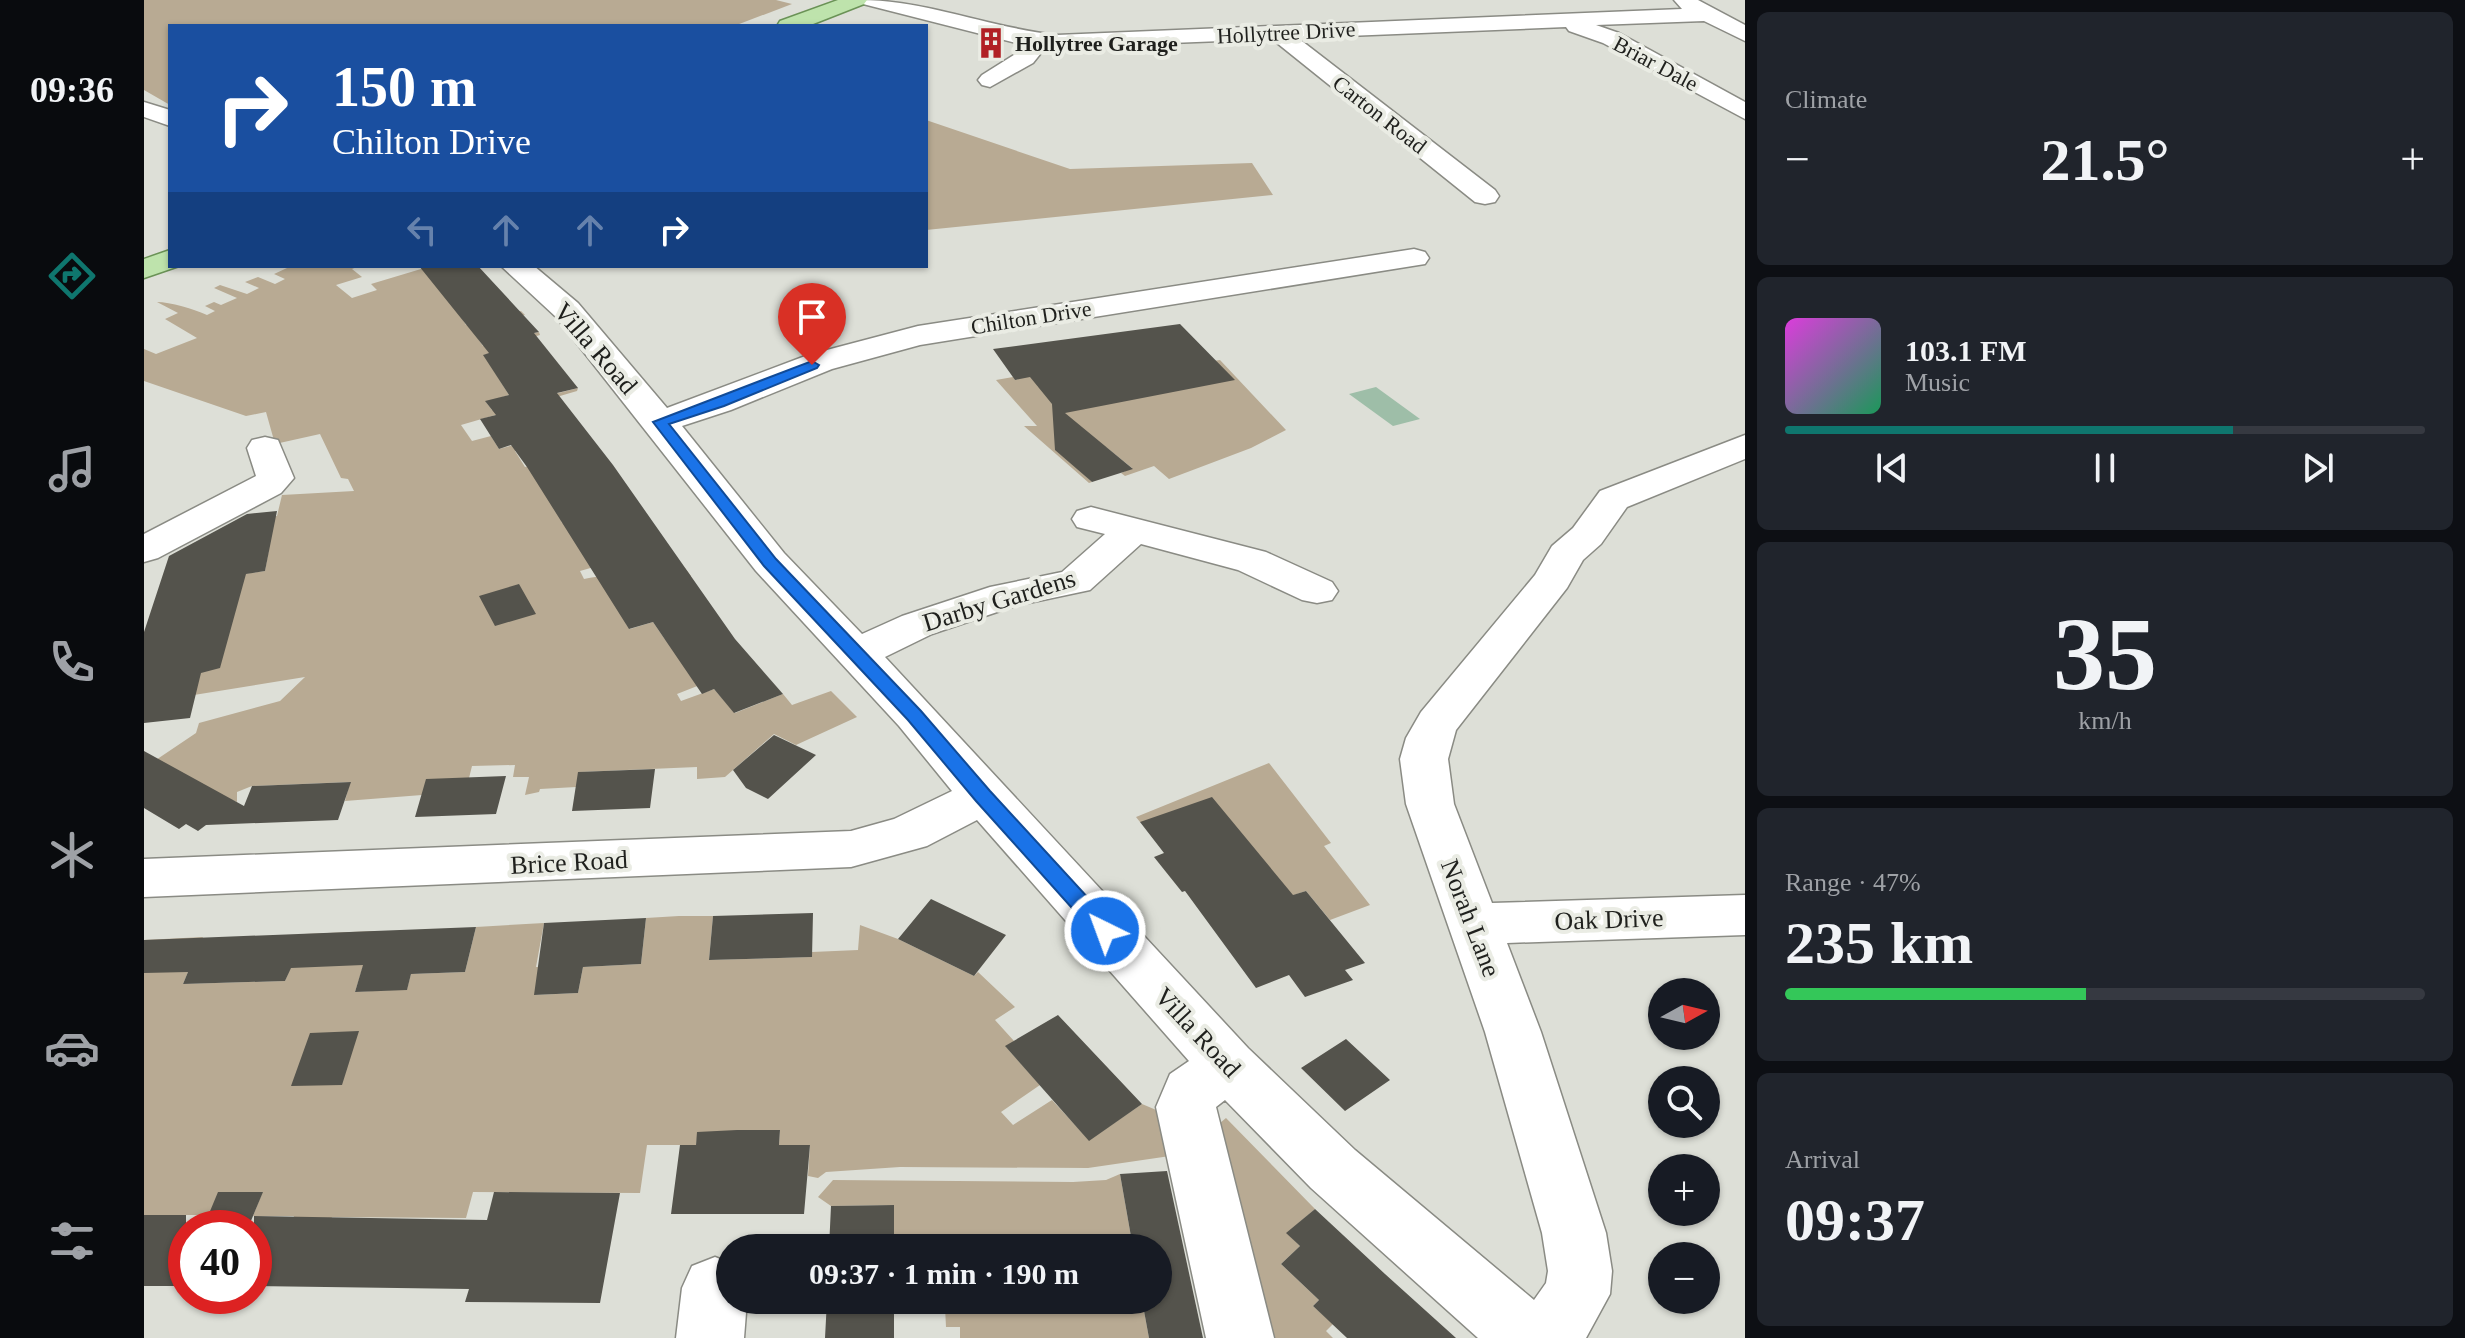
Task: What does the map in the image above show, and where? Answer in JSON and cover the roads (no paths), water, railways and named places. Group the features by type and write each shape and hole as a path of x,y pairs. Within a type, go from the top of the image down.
{"main road":[{"path":"793,24 857,0"},
{"path":"144,269 168,260"}],"street":[{"name":"Hollytree Drive","path":"857,0 1039,41 1065,43 1708,14"},
{"path":"1682,0 1745,34"},
{"path":"1430,8 1453,24"},
{"name":"Briar Dale","path":"1563,21 1611,38 1745,112"},
{"name":"Carton Road","path":"1276,32 1485,196"},
{"path":"990,80 1025,58 1039,41"},
{"path":"144,109 168,117"},
{"name":"Chilton Drive","path":"660,422 712,406 820,362 918,336 1414,258"},
{"name":"Villa Road","path":"518,268 567,310 770,562 915,715 983,796 1228,1065 1333,1169 1528,1338"},
{"name":"Norah Lane","path":"1547,1338 1577,1294 1580,1271 1574,1233 1513,1032 1430,804 1424,766 1429,738 1437,723 1553,579 1566,554 1609,532 1613,499 1745,446"},
{"path":"144,550 268,485 275,478 265,448"},
{"path":"1091,519 1252,561 1317,591"},
{"name":"Darby Gardens","path":"855,654 917,625 1005,596 1076,581 1132,531"},
{"name":"Brice Road","path":"144,878 858,848 909,833 983,796"},
{"name":"Oak Drive","path":"1472,924 1745,915"},
{"path":"1228,1065 1191,1092 1186,1107 1240,1338"}],"place":[{"name":"Hollytree Garage","path":"991,43"}]}
